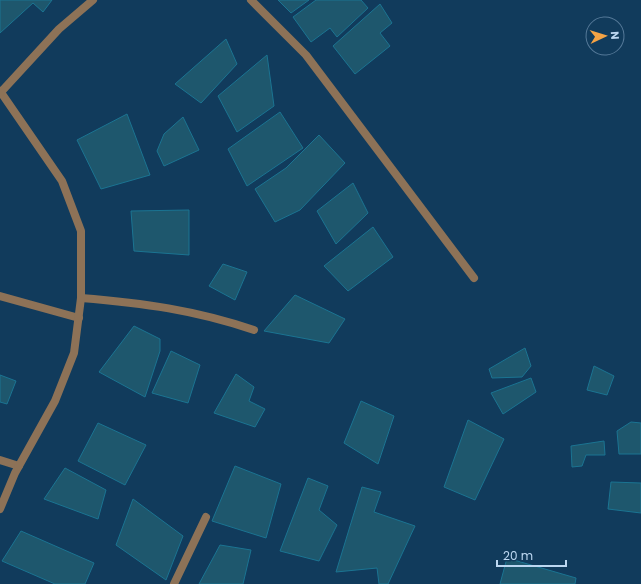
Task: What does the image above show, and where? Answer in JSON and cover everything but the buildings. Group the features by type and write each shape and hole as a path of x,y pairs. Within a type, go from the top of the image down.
{"street":[{"path":"0,509 19,466 55,401 74,353 81,298 81,231 62,181 0,91 59,29 93,0"},
{"path":"251,0 306,55 474,278"},
{"path":"0,296 79,318"},
{"path":"81,298 177,308 223,319 254,330"},
{"path":"0,460 19,466"},
{"path":"174,584 206,517"}]}
